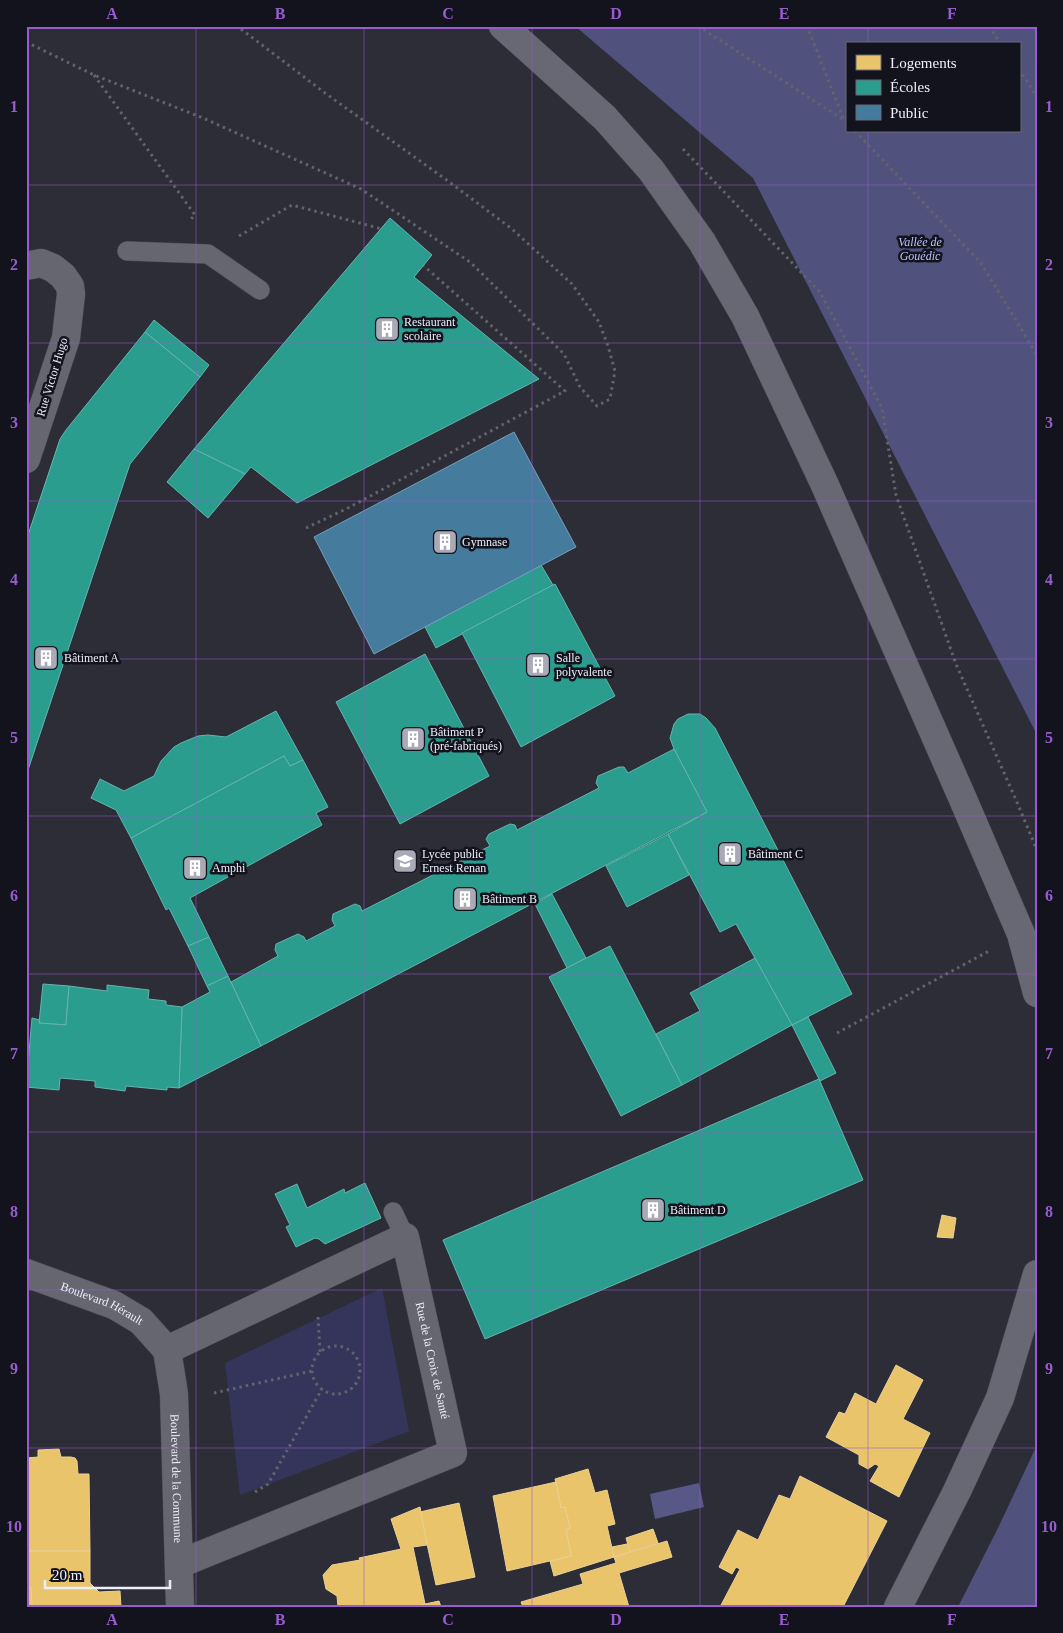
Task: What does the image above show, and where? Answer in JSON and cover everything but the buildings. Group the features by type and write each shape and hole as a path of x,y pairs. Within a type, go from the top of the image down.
{"main road":[{"path":"503,26 605,118 651,170 702,242 745,316 824,483 1021,934 1037,993"},
{"path":"898,1607 957,1491 1000,1398 1037,1274"}],"street":[{"name":"Rue Victor Hugo","path":"26,459 66,338 71,294 70,286 63,276 53,268 33,264"},
{"path":"167,1350 405,1237"},
{"name":"Rue de la Croix de Santé","path":"179,1564 453,1453 405,1237"},
{"name":"Boulevard Hérault","path":"26,1272 114,1305 141,1321 167,1350"},
{"name":"Boulevard de la Commune","path":"167,1350 174,1394 180,1607"}],"lane":[{"path":"128,251 208,254 260,290"},
{"path":"393,1212 405,1237"}],"path":[{"path":"26,42 94,74 203,118 361,189 470,262 564,354 580,387 597,406 610,399 615,371 608,346 599,322 572,284 512,229 324,93 237,26"},
{"path":"698,26 845,121"},
{"path":"807,26 845,121"},
{"path":"988,26 1000,42"},
{"path":"1020,71 1037,97"},
{"path":"94,74 195,215 159,252"},
{"path":"856,132 981,263 1037,355"},
{"path":"682,148 820,292 882,408 896,495 956,664 1037,850"},
{"path":"208,254 292,205 382,229"},
{"path":"306,528 348,508 565,391 424,266"},
{"path":"837,1033 1021,934"},
{"path":"335,1346 343,1347 350,1351 356,1357 359,1364 357,1380 352,1387 337,1393 329,1393 322,1390 312,1372 312,1365 320,1352 335,1346"},
{"path":"214,1393 312,1372"},
{"path":"253,1493 268,1484 322,1390"}],"shaded area":[{"path":"382,1288 409,1431 240,1495 225,1363"},
{"path":"699,1483 704,1507 655,1519 650,1494"}],"green space":[{"name":"Vallée de Gouédic","path":"575,26 1037,26 1037,735 753,178"},
{"path":"1037,1445 1037,1607 958,1607 998,1528"}],"place":[{"name":"Restaurant scolaire","path":"387,329"},
{"name":"Gymnase","path":"445,542"},
{"name":"Bâtiment A","path":"46,658"},
{"name":"Salle polyvalente","path":"538,665"},
{"name":"Bâtiment P (pré-fabriqués)","path":"413,739"},
{"name":"Bâtiment C","path":"730,854"},
{"name":"Lycée public Ernest Renan","path":"405,861"},
{"name":"Amphi","path":"195,868"},
{"name":"Bâtiment B","path":"465,899"},
{"name":"Bâtiment D","path":"653,1210"}]}
